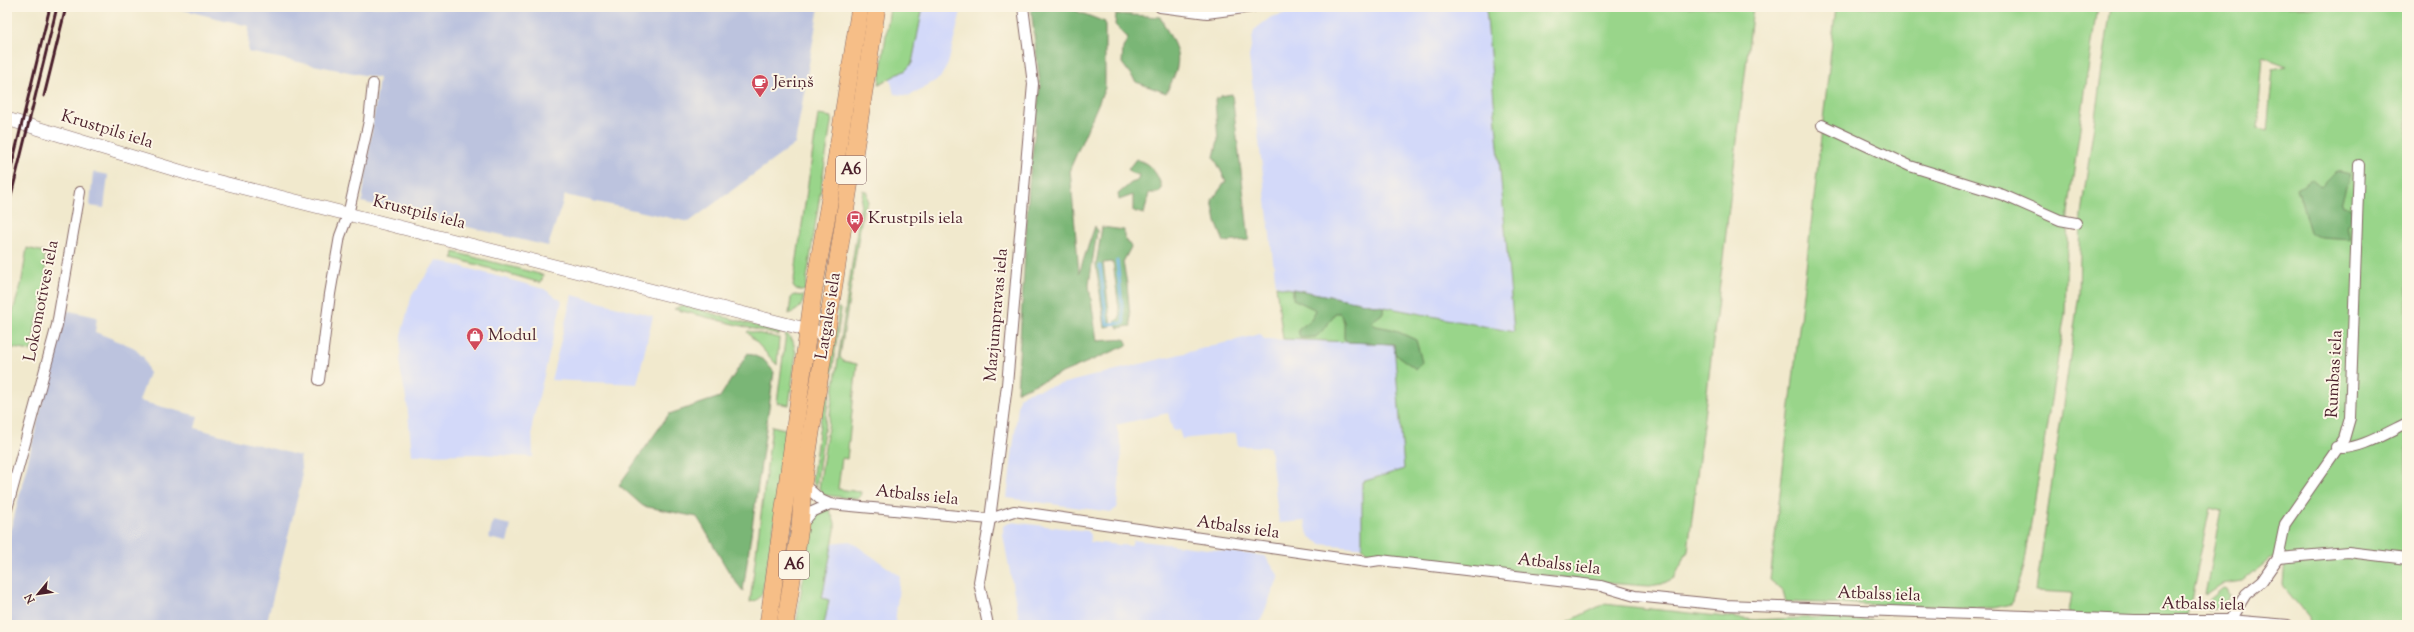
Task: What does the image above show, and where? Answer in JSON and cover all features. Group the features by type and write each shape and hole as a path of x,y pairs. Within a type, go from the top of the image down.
{"highway":[{"name":"Latgales iela","path":"785,625 800,527 817,332 813,295 860,7"},
{"name":"Latgales iela","path":"768,625 817,332 832,304 877,7"}],"street":[{"name":"Mazjumpravas iela","path":"988,625 979,582 990,519 1007,385 1033,84 1022,7"},
{"path":"1160,7 1207,13 1252,7"},
{"path":"319,380 330,294 340,236 348,215 369,121 373,84"},
{"name":"Krustpils iela","path":"7,119 196,176 348,215 668,293 817,332"},
{"path":"1822,125 1910,166 1932,174 1974,185 2060,220 2076,223"},
{"name":"Rumbas iela","path":"2230,620 2246,594 2262,581 2278,558 2285,524 2336,447 2344,439 2350,418 2359,165"},
{"name":"Lokomotīves iela","path":"7,509 57,325 80,192"},
{"path":"2336,447 2344,450 2354,447 2407,422"},
{"name":"Atbalss iela","path":"803,484 821,500 830,504 990,519 1014,511 1360,561 1380,560 1601,586 1635,596 1725,605 2188,623 2230,620 2288,625"},
{"name":"Atbalss iela","path":"800,527 812,512 830,504"},
{"path":"2278,558 2321,553 2348,552 2407,559"}],"shaded area":[{"path":"171,7 819,7 795,144 689,222 565,195 548,246 362,202 379,78 248,52 249,26"},
{"path":"919,7 962,7 948,64 940,78 909,96 894,94 890,78"},
{"path":"1310,7 1486,7 1514,332 1276,286 1249,57 1254,30 1271,17"},
{"path":"93,172 108,175 104,208 90,206"},
{"name":"Modul","path":"437,260 544,289 562,301 532,425 533,457 481,454 412,455 407,403 400,367 401,335 412,295"},
{"name":"Modul","path":"572,295 653,316 637,384 551,380"},
{"path":"65,310 97,317 95,332 133,347 144,358 149,373 139,401 198,416 195,428 300,456 302,479 266,625 7,625 7,546"},
{"path":"1260,334 1264,339 1394,344 1405,484 1368,548 1320,544 1308,535 1305,521 1279,523 1270,447 1238,446 1236,433 1182,439 1179,430 1173,431 1168,413 1116,425 1122,448 1117,507 1112,512 1007,498 1019,398 1025,393"},
{"path":"493,521 511,525 507,542 489,538"},
{"path":"1011,522 1088,531 1091,535 1090,542 1131,546 1133,540 1265,556 1279,576 1259,625 1020,625 1003,535 1003,526"},
{"path":"850,541 900,576 895,625 824,625 829,601 822,598 831,543"}],"green space":[{"path":"890,7 923,7 912,63 906,70 879,84"},
{"path":"1034,7 1066,7 1105,22 1105,88 1070,169 1079,273 1095,226 1097,231 1089,285 1097,341 1125,339 1128,345 1017,392 1029,183 1040,84 1031,9"},
{"path":"1486,7 1753,7 1688,551 1674,578 1662,584 1649,586 1606,583 1368,553 1362,547 1362,482 1404,469 1394,344 1283,339 1276,286 1514,332"},
{"path":"1836,7 2097,7 2068,213 2065,314 2024,567 2012,604 1993,608 1786,602 1783,591 1770,580"},
{"path":"2111,7 2407,7 2407,546 2406,552 2395,551 2394,561 2407,563 2407,625 2309,625 2308,617 2283,586 2285,559 2270,559 2243,581 2222,584 2205,595 2221,510 2210,507 2186,625 2062,625 2067,624 2072,593 2036,591 2079,294 2081,214","holes":["2263,57 2287,66 2273,69 2267,131 2257,129"]},
{"path":"1116,14 1160,17 1175,47 1178,62 1172,81 1166,93 1136,82 1122,63 1123,48 1128,38 1115,25"},
{"path":"1232,94 1249,240 1224,242 1216,222 1212,200 1226,181 1214,157 1218,140 1215,100 1221,96"},
{"path":"818,115 832,117 805,291 795,289 793,286"},
{"path":"1136,159 1150,166 1156,174 1162,189 1158,193 1149,193 1144,214 1133,211 1133,195 1119,200 1118,194 1131,183 1137,181 1139,175 1131,173 1128,169"},
{"path":"2337,171 2350,174 2341,204 2350,208 2358,218 2347,226 2350,240 2321,238 2310,232 2297,188 2312,179 2321,187"},
{"path":"863,190 867,192 868,202 863,209 840,357 843,361 857,364 847,459 842,458 838,489 861,492 860,497 857,499 823,495 819,488"},
{"path":"1102,227 1124,230 1124,236 1131,247 1123,262 1127,284 1131,326 1118,328 1114,323 1120,317 1113,262 1103,263 1111,326 1105,327 1096,265"},
{"path":"27,248 44,252 47,286 36,323 31,351 7,347 7,330 21,285"},
{"path":"454,252 543,275 541,283 453,258"},
{"path":"1293,289 1385,307 1382,314 1371,322 1376,326 1392,329 1416,340 1422,362 1416,369 1395,354 1394,344 1348,342 1344,339 1344,322 1340,313 1335,313 1326,327 1316,337 1300,338 1298,330 1311,320 1316,310 1293,299"},
{"path":"794,295 804,296 800,308 789,314 791,298"},
{"path":"683,305 781,333 778,335 674,309"},
{"path":"838,307 841,310 816,487 812,480 832,341 837,326"},
{"path":"747,332 779,338 777,365"},
{"path":"786,333 793,341 796,354 789,405 777,403"},
{"path":"748,353 764,360 774,372 743,591 730,574 697,517 643,506 619,485 669,414 720,397"},
{"path":"772,426 785,429 784,468 762,594 757,600 750,602"},
{"path":"829,509 835,523 835,530 822,598 829,600 824,625 796,625 812,520 819,511"},
{"path":"2223,588 2226,589 2229,595 2226,601 2216,609 2209,610 2207,602"},
{"path":"1604,604 1755,620 1822,617 1938,625 1567,625 1569,621"}],"waterway":[{"path":"1100,266 1107,324 1124,323 1117,261"}],"railway":[{"path":"7,185 50,7"},
{"path":"7,212 57,7"},
{"path":"44,96 66,7"}],"place":[{"name":"Jēriņš","path":"760,98"},
{"name":"Krustpils iela","path":"855,234"},
{"name":"Modul","path":"475,351"}]}
